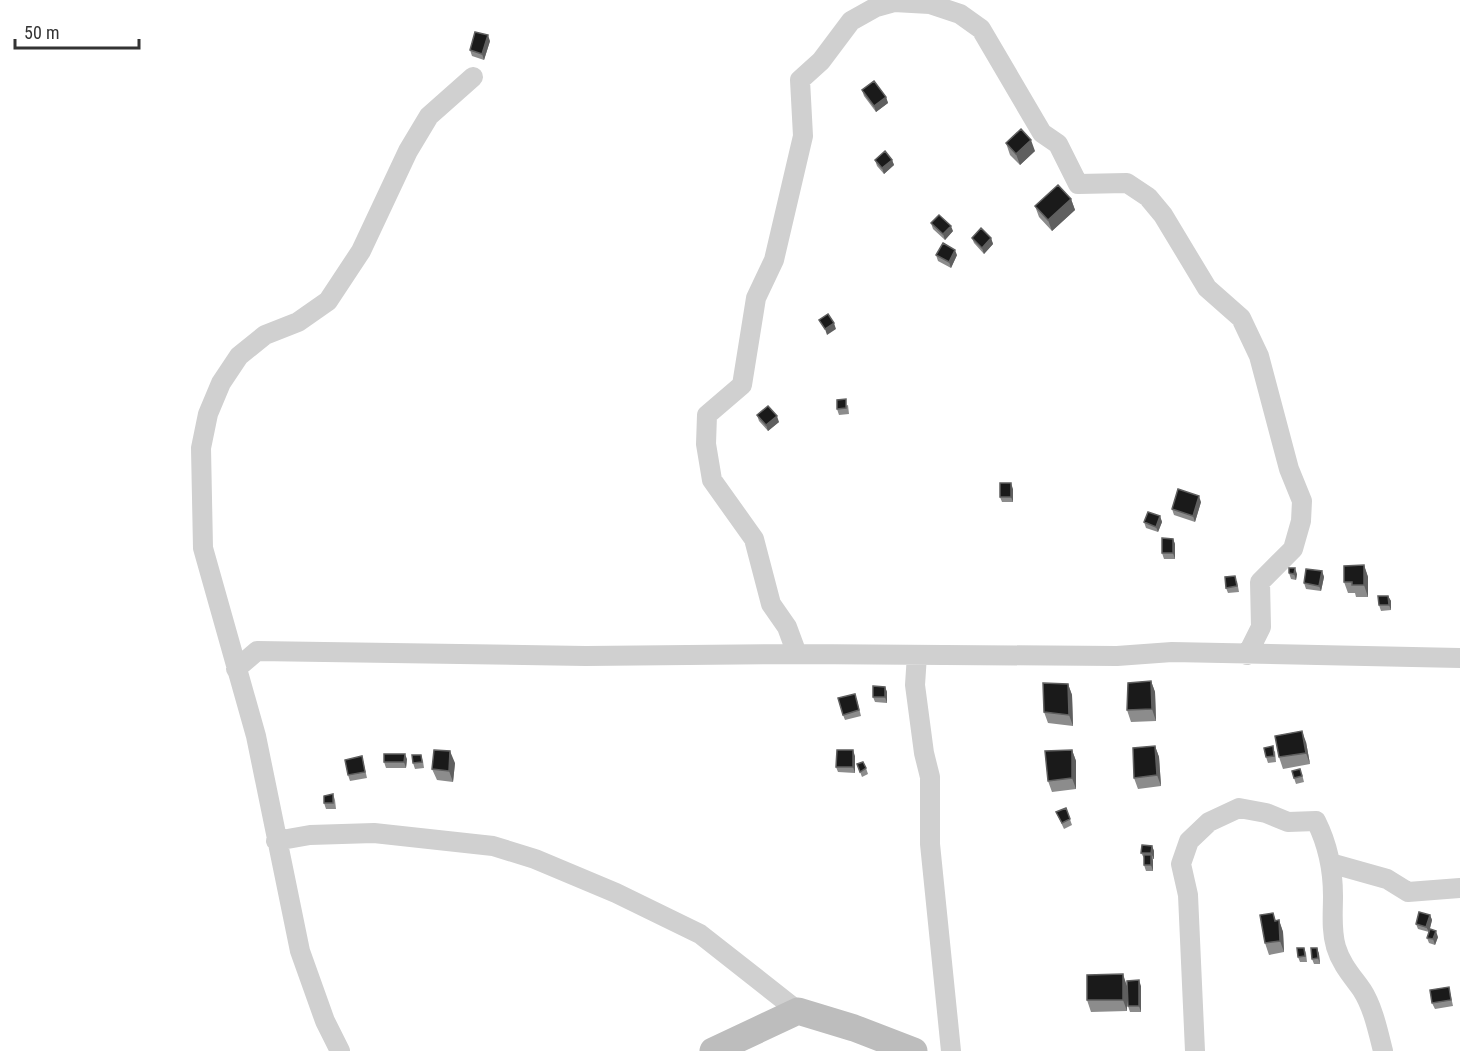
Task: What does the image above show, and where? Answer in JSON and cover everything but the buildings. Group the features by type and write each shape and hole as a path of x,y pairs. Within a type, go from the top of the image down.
{"street":[{"path":"797,654 787,627 771,604 754,539 712,480 706,444 707,415 742,385 756,298 774,260 803,136 800,80 821,61 851,21 876,7 894,2 930,4 960,14 981,29 1042,133 1058,144 1078,184 1127,183 1148,197 1163,215 1207,288 1242,318 1258,356 1289,469 1302,501 1301,521 1293,549 1260,582 1261,627 1247,655"},
{"path":"334,1050 300,951 276,841 266,780 202,548 201,448 208,414 221,383 240,356 265,335 298,322 328,301 361,251 408,151 429,116 472,77"},
{"path":"236,669 257,651 586,656 797,654 1117,656 1172,652 1460,658"},
{"path":"917,655 915,685 922,745 930,777 930,844 951,1051"},
{"path":"1195,1051 1188,895 1180,864 1189,841 1209,822 1239,808 1266,813 1288,822 1316,821 1326,842 1330,863 1332,927 1336,948 1350,977 1363,991 1383,1051"},
{"path":"276,841 310,835 374,833 493,846 535,858 616,893 700,934 798,1011 854,1028 914,1051"},
{"path":"1330,863 1387,879 1407,892 1460,888"},
{"path":"713,1051 798,1011"}]}
